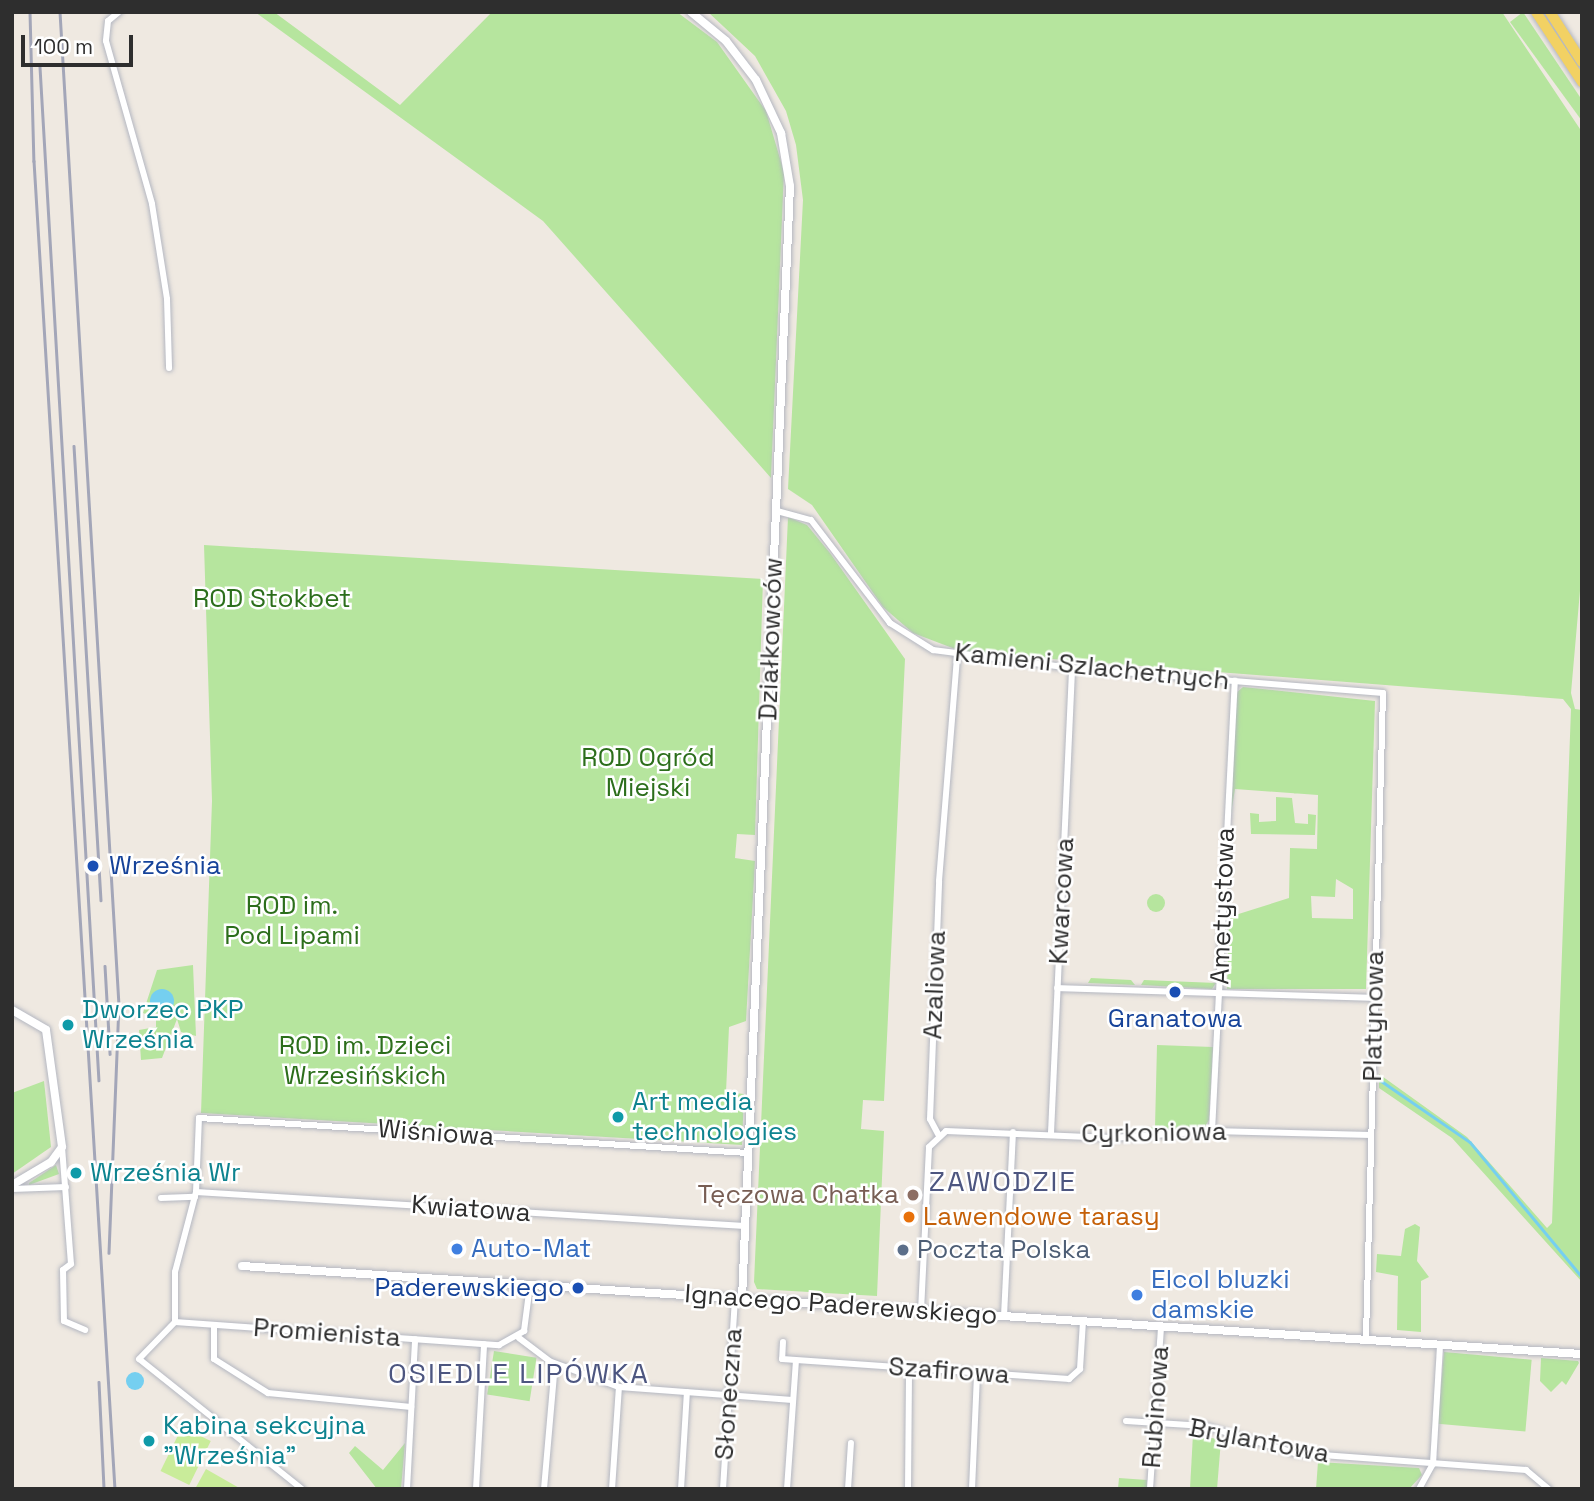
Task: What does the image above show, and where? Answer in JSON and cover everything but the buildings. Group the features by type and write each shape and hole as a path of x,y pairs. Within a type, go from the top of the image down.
{"main road":[{"path":"1536,12 1582,82"},
{"path":"1550,12 1582,62"}],"street":[{"path":"119,12 108,21 106,41 152,204 167,299 169,368"},
{"name":"Działkowców","path":"691,12 726,41 757,80 788,166 777,511 745,1226 739,1299"},
{"name":"Kamieni Szlachetnych","path":"777,511 800,514 819,528 890,623 933,650 957,656 1072,668 1383,693"},
{"name":"Azaliowa","path":"921,1311 929,1147 938,1135 930,1119 939,881 957,656"},
{"name":"Kwarcowa","path":"1051,1133 1072,668"},
{"name":"Ametystowa","path":"1212,1131 1235,681"},
{"name":"Platynowa","path":"1366,1340 1383,693"},
{"path":"1058,988 1375,998"},
{"path":"12,1010 36,1018 51,1047 71,1264 63,1270 64,1321 85,1330"},
{"name":"Wiśniowa","path":"195,1194 199,1118 748,1153"},
{"name":"Cyrkoniowa","path":"938,1135 1013,1132 1112,1138 1212,1131 1371,1135"},
{"path":"1004,1316 1013,1132"},
{"path":"12,1187 51,1162 62,1147"},
{"path":"12,1187 66,1187"},
{"path":"195,1194 175,1269 175,1322 139,1359 302,1489"},
{"name":"Kwiatowa","path":"161,1198 195,1194 745,1226"},
{"name":"Ignacego Paderewskiego","path":"242,1266 1582,1354"},
{"path":"530,1285 519,1338 555,1364 619,1387 793,1400"},
{"name":"Słoneczna","path":"723,1489 739,1299"},
{"name":"Szafirowa","path":"796,1360 1075,1378 1083,1321"},
{"name":"Promienista","path":"175,1322 484,1343 519,1338"},
{"path":"214,1326 214,1359 268,1393 411,1407"},
{"name":"Rubinowa","path":"1150,1489 1161,1326"},
{"path":"407,1489 415,1339"},
{"path":"783,1342 782,1359 796,1360 787,1489"},
{"path":"476,1489 484,1343"},
{"path":"1419,1489 1433,1464 1440,1345"},
{"path":"544,1489 555,1364"},
{"path":"908,1489 909,1369"},
{"path":"972,1489 977,1373"},
{"path":"612,1489 619,1387"},
{"path":"681,1489 687,1392"},
{"name":"Brylantowa","path":"1126,1421 1228,1431 1295,1453 1433,1464"},
{"path":"848,1489 851,1443"},
{"path":"1433,1464 1527,1470 1549,1489"}],"green space":[{"path":"255,12 274,12 400,105 492,12 677,12 717,42 766,111 784,172 771,478 543,221"},
{"path":"708,12 1502,12 1582,132 1582,568 1571,693 1575,709 1582,710 1582,1282 1452,1138 1379,1088 1379,1074 1467,1137 1547,1228 1552,1223 1571,709 1563,699 963,652 913,633 883,607 812,505 788,489 803,200 796,145 786,111 755,56"},
{"path":"1523,12 1582,100 1582,121 1510,22"},
{"path":"788,517 807,525 905,659 884,1101 863,1100 861,1129 884,1131 877,1296 757,1289 754,1282"},
{"path":"204,545 763,579 755,835 737,834 735,858 755,861 746,1021 729,1027 726,1092 744,1094 742,1145 201,1113 212,801"},
{"path":"1243,687 1375,701 1366,989 1227,989 1229,917 1289,898 1290,848 1317,849 1318,795 1235,789 1229,826 1236,693","holes":["1336,879 1353,889 1353,919 1312,918 1311,896 1335,897"]},
{"path":"1276,797 1292,798 1295,823 1308,824 1308,814 1316,815 1315,835 1251,834 1250,813 1259,814 1259,822 1276,821"},
{"path":"1152,894 1160,894 1165,903 1163,910 1152,912 1147,907 1147,899"},
{"path":"193,965 196,1036 181,1032 177,1019 162,1058 141,1060 139,1030 156,1027 156,1018 143,1013 157,970"},
{"path":"1091,978 1131,980 1135,985 1088,983"},
{"path":"1144,980 1216,983 1212,989 1141,985"},
{"path":"1157,1045 1213,1047 1209,1120 1204,1128 1119,1133 1155,1127"},
{"path":"44,1081 51,1147 12,1174 12,1093"},
{"path":"56,1165 59,1174 29,1185 29,1183"},
{"path":"1415,1224 1420,1227 1417,1261 1429,1277 1421,1281 1421,1332 1397,1330 1398,1276 1376,1272 1377,1254 1401,1256 1405,1229"},
{"path":"494,1351 536,1358 530,1401 487,1394"},
{"path":"1444,1352 1532,1360 1525,1431 1438,1424"},
{"path":"1541,1358 1579,1363 1566,1385 1562,1381 1551,1392 1540,1381"},
{"path":"182,1427 211,1441 189,1485 161,1471"},
{"path":"1193,1434 1221,1440 1217,1489 1190,1489"},
{"path":"405,1443 401,1489 377,1489 349,1453 355,1446 383,1470"},
{"path":"1318,1462 1419,1468 1422,1475 1409,1489 1316,1489"},
{"path":"206,1469 241,1489 195,1489"},
{"path":"1119,1478 1147,1480 1147,1489 1118,1489"}],"water":[{"path":"162,989 171,992 174,1001 171,1010 162,1013 153,1010 150,1001 153,992"},
{"path":"131,1372 139,1372 144,1381 142,1388 131,1390 126,1385 126,1377"}],"waterway":[{"path":"1380,1080 1470,1142 1582,1277"}],"railway":[{"path":"30,12 34,161 115,1489"},
{"path":"60,12 119,1004 109,1253"},
{"path":"40,67 99,1080"},
{"path":"74,446 101,900"},
{"path":"105,966 110,1054"},
{"path":"99,1382 104,1489"}],"place":[{"name":"Września","path":"93,866"},
{"name":"Granatowa","path":"1175,992"},
{"name":"Dworzec PKP Września","path":"68,1025"},
{"name":"Art media technologies","path":"618,1117"},
{"name":"Września Wr","path":"76,1173"},
{"name":"Tęczowa Chatka","path":"913,1195"},
{"name":"Lawendowe tarasy","path":"909,1217"},
{"name":"Auto-Mat","path":"457,1249"},
{"name":"Poczta Polska","path":"903,1250"},
{"name":"Paderewskiego","path":"578,1288"},
{"name":"Elcol bluzki damskie","path":"1137,1295"},
{"name":"Kabina sekcyjna \"Września\"","path":"149,1441"}],"district":[{"name":"ZAWODZIE","path":"1003,1181"},
{"name":"OSIEDLE LIPÓWKA","path":"519,1373"}],"park label":[{"name":"ROD Stokbet","path":"272,599"},
{"name":"ROD Ogród Miejski","path":"648,773"},
{"name":"ROD im. Pod Lipami","path":"292,920"},
{"name":"ROD im. Dzieci Wrzesińskich","path":"365,1061"}]}
